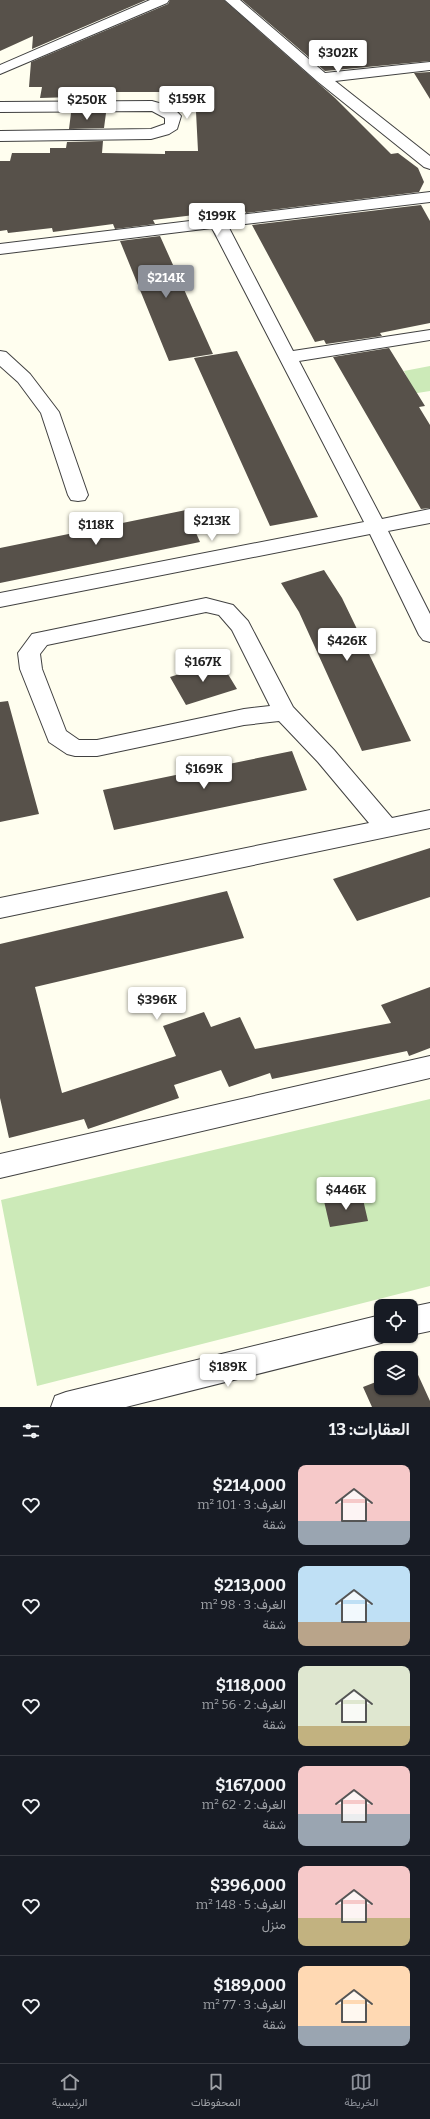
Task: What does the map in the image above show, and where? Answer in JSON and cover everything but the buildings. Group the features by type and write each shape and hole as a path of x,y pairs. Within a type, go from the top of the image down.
{"street":[{"path":"0,70 162,0"},
{"path":"232,0 322,78 430,164"},
{"path":"322,78 430,66"},
{"path":"0,107 152,106 161,108 173,116 172,126 164,131 151,134 0,136"},
{"path":"0,249 430,197"},
{"path":"217,222 376,526 430,635"},
{"path":"288,357 430,335"},
{"path":"0,356 24,378 50,412 78,495"},
{"path":"0,600 430,516"},
{"path":"284,712 244,717 97,748 74,748 57,736 31,669 28,653 40,639 206,605 226,610 241,626 284,712 326,756 386,827"},
{"path":"0,908 430,819"},
{"path":"0,1166 430,1067"},
{"path":"418,1320 430,1317"},
{"path":"66,1407 374,1331"}],"green space":[{"path":"430,366 430,391 411,394 401,378 407,377 404,371"},
{"path":"430,1099 430,1286 374,1299 374,1300 37,1386 1,1200"}]}
